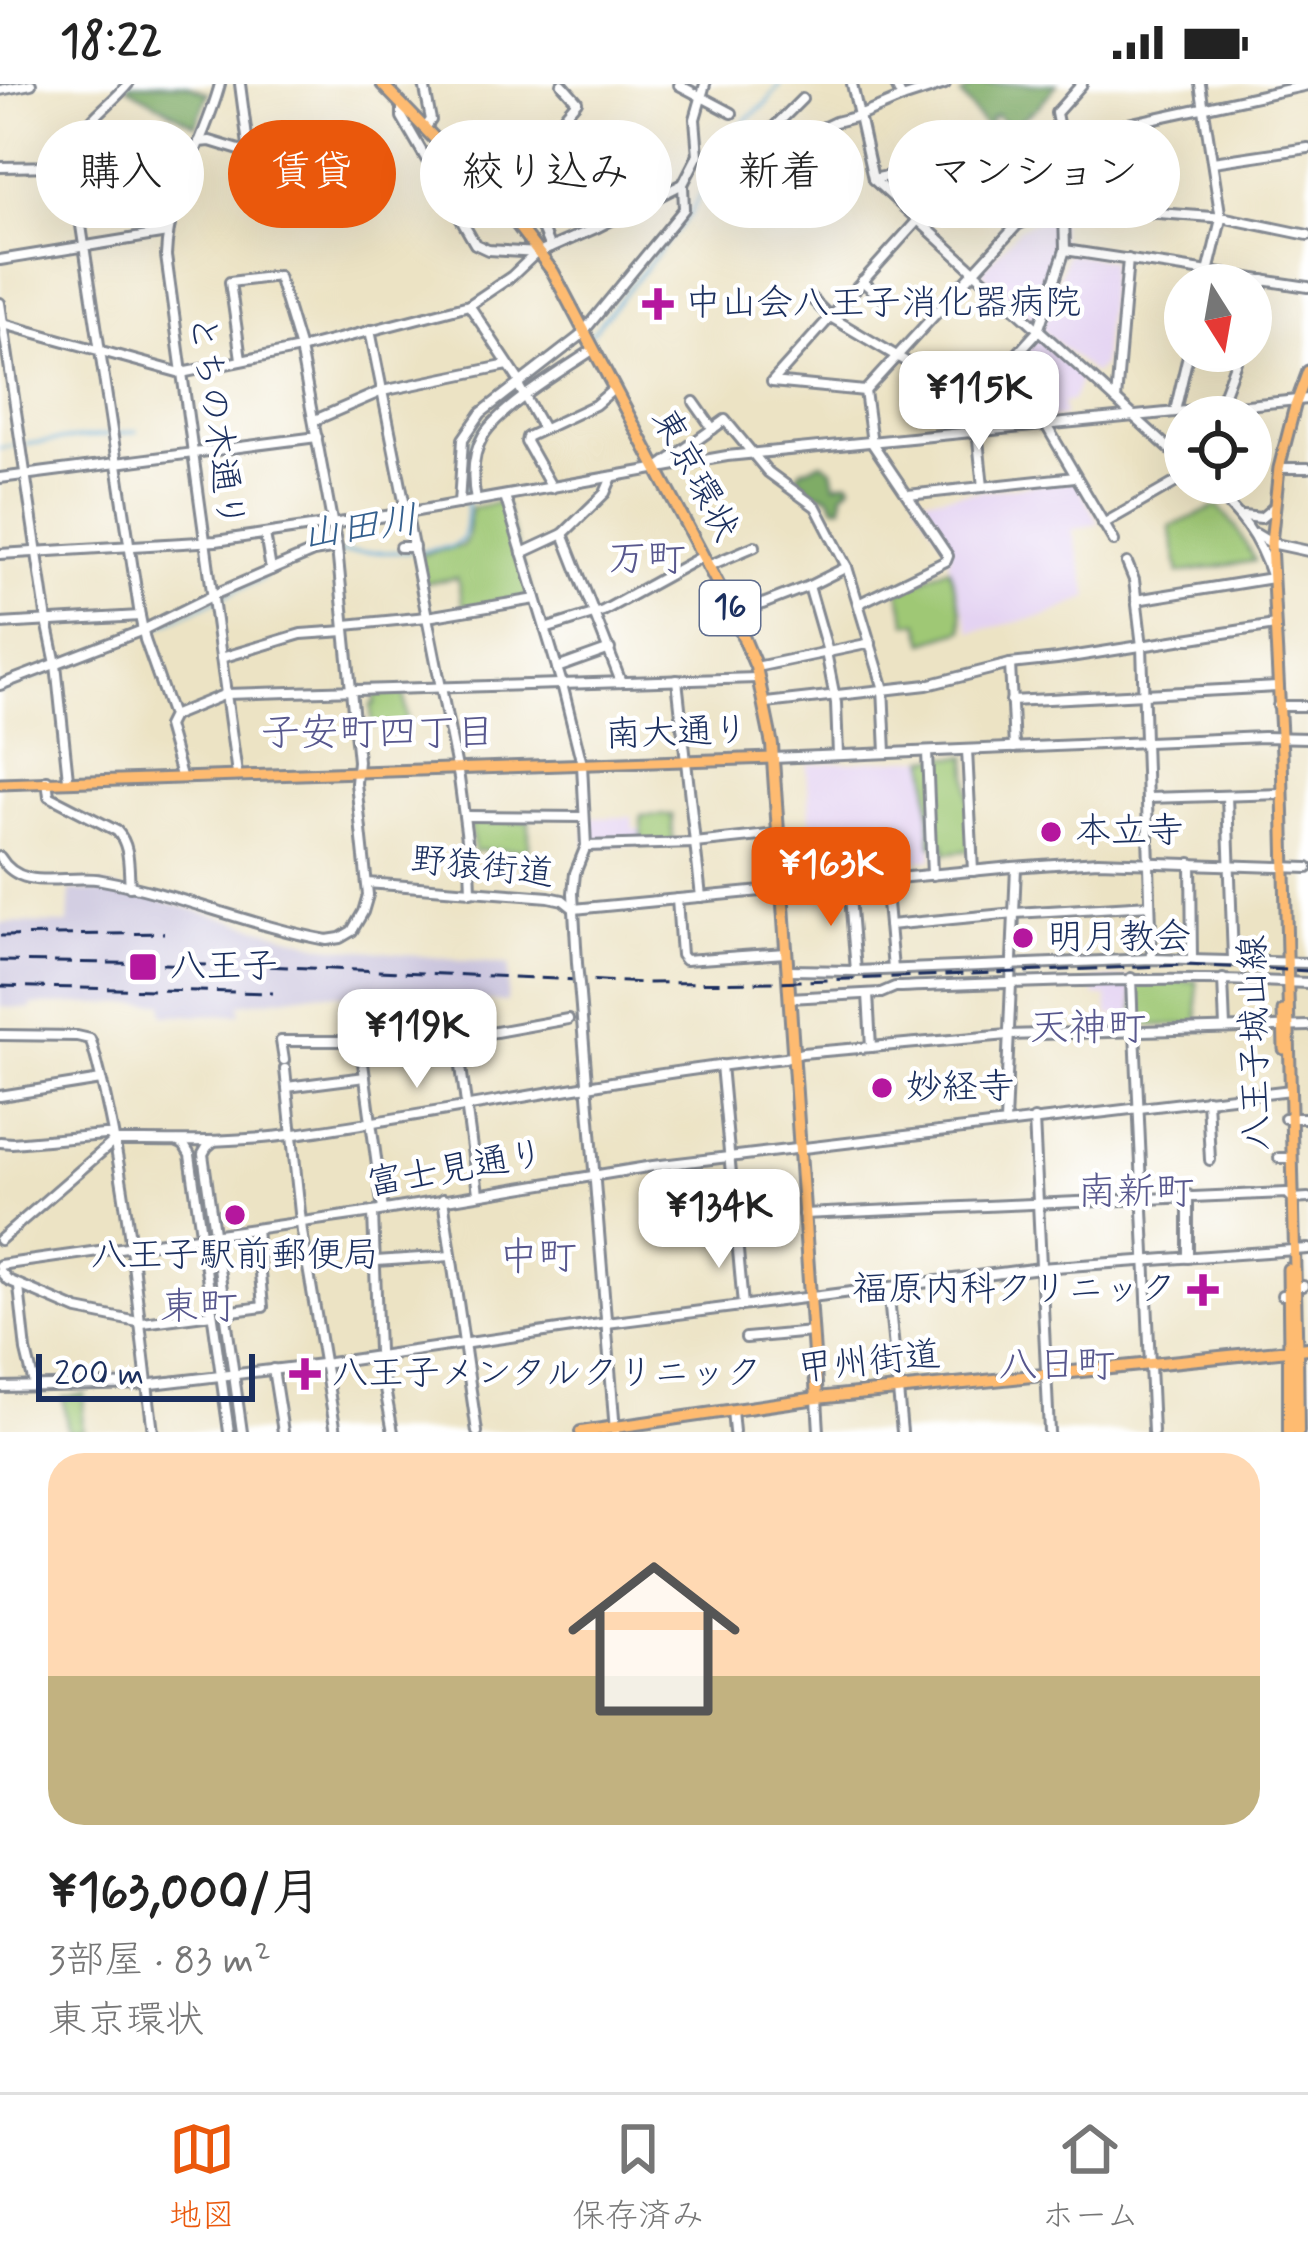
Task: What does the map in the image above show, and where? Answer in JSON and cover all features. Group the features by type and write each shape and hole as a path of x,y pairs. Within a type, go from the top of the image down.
{"highway":[{"name":"東京環状","path":"382,84 420,123"},
{"name":"東京環状","path":"522,228 545,251 706,561 734,616 766,704 808,1214 805,1297 817,1398"},
{"name":"甲州街道","path":"581,1432 817,1398 1298,1348"},
{"path":"1293,1432 1298,1348"}],"main road":[{"name":"八王子城山線","path":"1298,1348 1286,1158 1278,687 1270,543 1279,468 1308,371"},
{"name":"南大通り","path":"46,780 773,758"},
{"path":"0,784 46,780"}],"street":[{"path":"0,90 31,84"},
{"path":"93,120 128,84"},
{"name":"とちの木通り","path":"204,130 220,84"},
{"path":"204,142 249,153 240,84"},
{"path":"424,84 431,120"},
{"path":"562,84 577,101 565,115 569,120"},
{"path":"467,502 463,439 482,413 589,339 684,209 683,184 698,154 695,119 705,84"},
{"path":"852,84 873,179 888,193"},
{"path":"895,84 902,98"},
{"path":"843,120 945,84"},
{"path":"1058,120 1057,113 1082,84"},
{"path":"1200,84 1221,219 1211,264"},
{"path":"1150,120 1308,85"},
{"path":"680,103 682,87 732,113"},
{"path":"781,120 802,99"},
{"path":"402,104 402,117 475,244 488,250 545,251"},
{"path":"1214,162 1308,148"},
{"path":"0,167 36,166"},
{"path":"873,179 888,176"},
{"path":"672,190 683,184"},
{"path":"1180,216 1308,235"},
{"path":"81,228 140,616 172,716"},
{"name":"とちの木通り","path":"168,228 168,278 237,774"},
{"path":"540,228 545,251"},
{"path":"1,323 181,373 300,349 469,305 534,255 594,228"},
{"path":"865,391 772,382 910,228"},
{"path":"926,228 1164,445"},
{"path":"865,391 1014,228"},
{"path":"983,487 974,403 1038,331 1065,250 1064,228"},
{"path":"0,260 167,232"},
{"path":"1065,250 1164,265"},
{"path":"1115,401 1129,259"},
{"path":"241,359 230,282 278,276 300,349 337,551 367,883"},
{"path":"862,281 884,300"},
{"path":"1272,281 1308,287"},
{"path":"811,298 830,316 974,403"},
{"path":"0,303 56,667 68,779"},
{"path":"469,305 543,429"},
{"path":"370,330 466,816 471,892"},
{"path":"467,502 481,440 493,423 522,389 589,339"},
{"path":"314,420 382,391 508,365"},
{"path":"552,488 527,437 595,406 615,388"},
{"path":"860,603 948,556 872,442 865,391"},
{"path":"0,395 13,394"},
{"path":"1272,404 1303,400"},
{"path":"694,401 713,429"},
{"path":"0,554 205,542 333,525 752,453 1164,412"},
{"path":"657,469 725,420 769,472 816,507 860,603 884,691 886,753"},
{"path":"1046,424 1114,541"},
{"path":"0,478 317,436"},
{"path":"1279,468 1308,468"},
{"path":"908,495 1076,477"},
{"path":"522,553 562,534 605,493 612,478"},
{"path":"1103,524 1164,489"},
{"path":"505,496 582,764 586,846 574,874 574,909 1098,861 1308,868"},
{"path":"1136,601 1272,578 1254,534 1229,504"},
{"path":"1241,516 1261,518 1274,506"},
{"path":"265,534 271,570"},
{"path":"562,534 621,682"},
{"path":"1254,534 1270,543 1308,551"},
{"path":"545,629 595,613 706,561 755,546"},
{"path":"400,548 414,550"},
{"path":"0,685 144,633 313,552 337,551"},
{"path":"1127,562 1134,580 1142,646 1152,959"},
{"path":"734,616 847,567"},
{"path":"809,586 835,698 838,755"},
{"path":"221,658 301,634 536,599"},
{"path":"0,624 140,616"},
{"path":"766,704 927,686 1010,664 1275,625"},
{"path":"181,776 167,726 172,716 226,694 677,680 757,672 871,644"},
{"path":"557,668 610,650"},
{"path":"1010,664 1014,748"},
{"path":"677,680 701,897"},
{"path":"1011,701 1278,687"},
{"path":"1278,706 1308,706"},
{"name":"南大通り","path":"773,758 1308,738"},
{"path":"967,750 973,871"},
{"path":"927,752 932,875"},
{"path":"46,780 49,796 124,838 130,887"},
{"path":"1148,797 1280,794"},
{"path":"1226,796 1233,959"},
{"path":"466,816 585,817"},
{"path":"586,846 695,843 778,834"},
{"name":"野猿街道","path":"0,857 24,879 88,878 327,940 352,932 364,912 367,883 563,900 574,909 614,1425"},
{"path":"1191,862 1192,959"},
{"path":"1005,1123 1016,867"},
{"path":"885,881 893,970"},
{"path":"849,884 856,971"},
{"path":"677,899 685,960 786,953"},
{"path":"890,925 1150,905"},
{"path":"787,970 1152,959 1308,963"},
{"path":"789,998 868,994 896,987 1131,979 1308,983"},
{"path":"1131,979 1153,1432"},
{"path":"1223,979 1225,1028"},
{"path":"868,994 871,1047"},
{"path":"362,1056 568,1019"},
{"path":"0,1142 104,1135 114,1141 175,1141 292,1135 802,1053 1009,1035 1308,1026"},
{"path":"0,1035 86,1037 92,1044 132,1246 153,1432"},
{"path":"457,1037 478,1193"},
{"path":"336,1432 302,1222 281,1041 360,1041 378,1210 379,1356 393,1432"},
{"path":"721,1065 743,1305"},
{"path":"286,1087 364,1077"},
{"path":"0,1096 101,1080"},
{"name":"富士見通り","path":"0,1268 596,1174 1288,1090"},
{"path":"1207,1099 1210,1160"},
{"path":"1288,1118 1308,1118"},
{"path":"1034,1120 1049,1432"},
{"path":"195,1140 203,1154 242,1432"},
{"path":"203,1154 217,1140"},
{"path":"0,1240 114,1141"},
{"path":"175,1141 190,1155 229,1432"},
{"path":"1188,1196 1188,1258"},
{"path":"808,1214 1188,1196 1308,1198"},
{"path":"443,1199 477,1432"},
{"path":"225,1312 263,1307 256,1229"},
{"path":"0,1387 147,1384 1040,1268 1308,1249"},
{"path":"376,1262 452,1256"},
{"path":"0,1268 5,1279 78,1310 140,1322 212,1314"},
{"path":"19,1285 34,1385"},
{"path":"888,1287 902,1432"},
{"path":"746,1339 812,1332"},
{"path":"273,1369 283,1432"},
{"path":"817,1398 819,1432"},
{"path":"732,1410 734,1432"}],"shaded area":[{"path":"1060,228 1061,249 1036,323 981,272 1019,229"},
{"path":"1067,253 1111,260 1102,366 1094,374 1042,330"},
{"path":"1038,337 1081,377 1072,401 1063,403 1064,417 980,425 978,404"},
{"path":"1075,480 1099,523 1072,530 1089,597 1046,616 971,632 948,560 951,553 914,499"},
{"path":"927,758 932,859 888,863 889,880 852,884 849,866 813,868 807,764"},
{"path":"632,817 633,829 642,829 642,844 586,846 585,818"},
{"path":"102,884 325,946 509,965 507,1002 315,993 240,1004 241,1014 164,1015 163,1003 0,1007 0,923 68,924 70,890 100,892"},
{"path":"1131,978 1133,1031 1122,1031 1120,1015 1108,1016 1107,997 1095,996 1093,980"},
{"path":"694,1201 694,1240 663,1241 660,1230 668,1229 664,1211 674,1210 674,1202"}],"green space":[{"path":"184,84 208,93 198,120 187,120 127,87"},
{"path":"975,84 1057,84 1020,120 1002,120 997,115 980,120 961,95"},
{"path":"822,462 832,469 835,484 849,481 851,485 843,493 842,506 835,506 829,496 815,492 797,476"},
{"path":"500,502 532,596 463,608 457,578 424,583 419,555 462,546 471,508"},
{"path":"1218,506 1255,561 1179,573 1170,527"},
{"path":"949,567 963,630 925,642 919,622 907,623 899,591"},
{"path":"404,693 408,725 372,726 375,694"},
{"path":"967,756 972,850 945,853 944,844 931,845 927,758"},
{"path":"672,815 673,843 642,844 641,816"},
{"path":"469,819 529,821 529,849 474,851"},
{"path":"1197,981 1198,1024 1135,1024 1134,983"},
{"path":"84,1394 83,1432 68,1432 63,1398"}],"waterway":[{"name":"山田川","path":"591,334 692,212 700,196 731,167 739,126 767,103 780,84"},
{"name":"山田川","path":"419,551 451,547 462,540 469,455 484,425 585,341"},
{"path":"118,434 137,431"},
{"path":"26,444 107,435"},
{"path":"0,448 16,445"},
{"name":"山田川","path":"329,553 410,552"},
{"name":"山田川","path":"154,629 265,577"},
{"name":"山田川","path":"0,691 117,644"}],"railway":[{"path":"0,936 164,933"},
{"path":"0,961 266,966 647,983 1186,965 1308,971"},
{"path":"0,986 273,993"}],"place":[{"name":"中山会八王子消化器病院","path":"658,304"},
{"name":"本立寺","path":"1051,832"},
{"name":"明月教会","path":"1023,938"},
{"name":"八王子","path":"143,967"},
{"name":"妙経寺","path":"882,1088"},
{"name":"八王子駅前郵便局","path":"235,1215"},
{"name":"福原内科クリニック","path":"1203,1290"},
{"name":"八王子メンタルクリニック","path":"305,1374"}],"district":[{"name":"万町","path":"647,560"},
{"name":"子安町四丁目","path":"378,734"},
{"name":"天神町","path":"1088,1029"},
{"name":"南新町","path":"1136,1193"},
{"name":"中町","path":"538,1258"},
{"name":"東町","path":"199,1308"},
{"name":"八日町","path":"1057,1366"}]}
